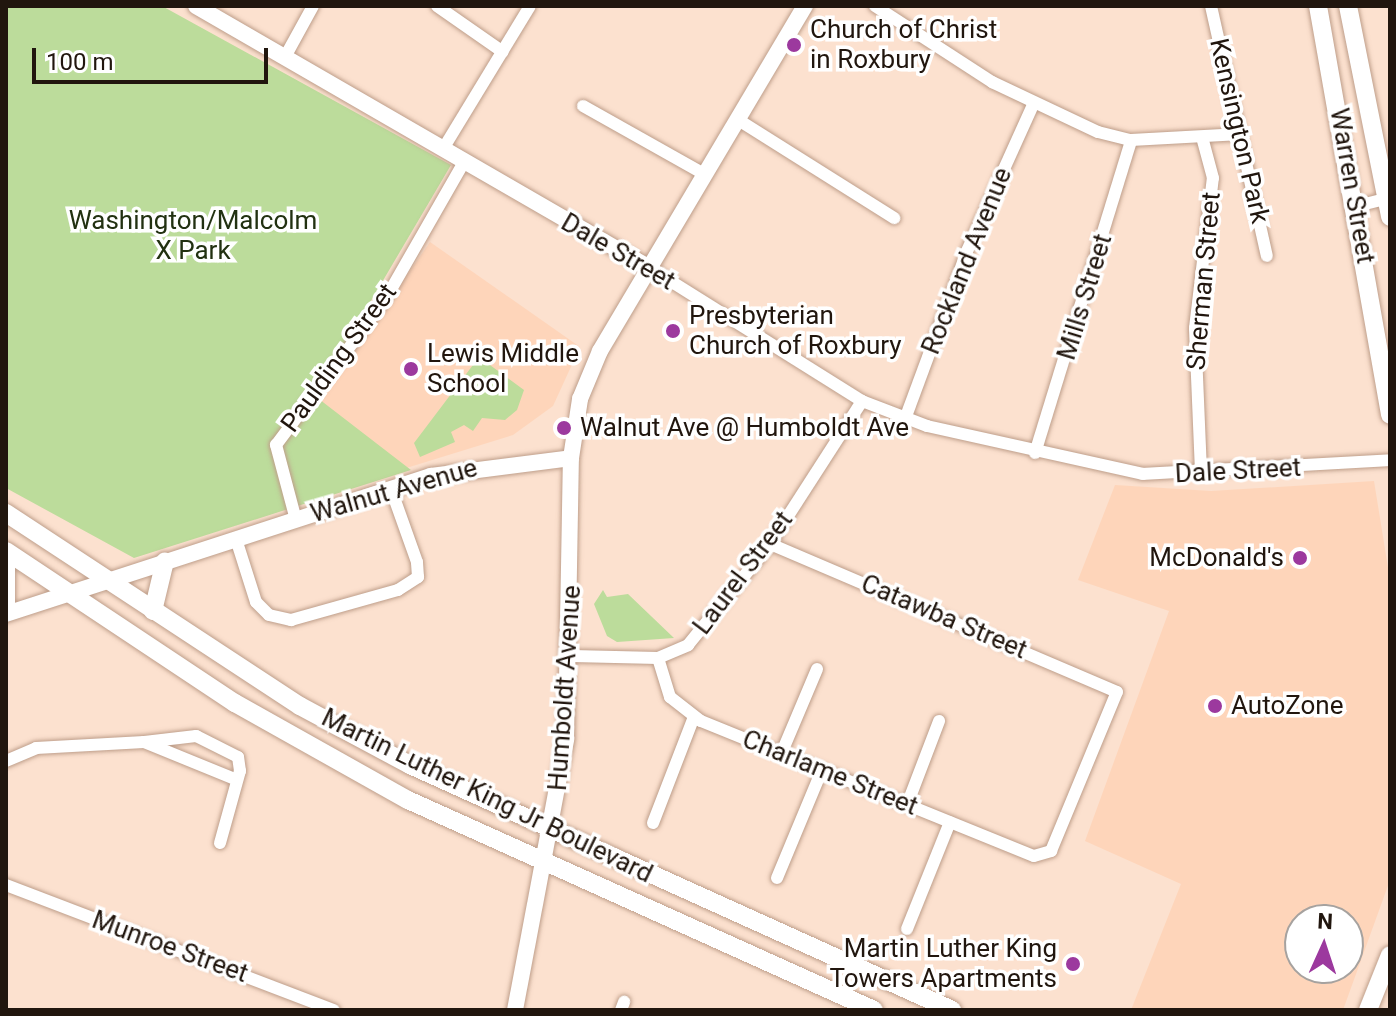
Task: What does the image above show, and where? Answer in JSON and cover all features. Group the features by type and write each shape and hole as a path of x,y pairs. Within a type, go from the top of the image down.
{"main road":[{"name":"Warren Street","path":"1318,6 1357,206 1390,415"},
{"name":"Warren Street","path":"1348,6 1389,205"},
{"name":"Martin Luther King Jr Boulevard","path":"6,513 300,706 554,831 952,1010"},
{"name":"Martin Luther King Jr Boulevard","path":"6,551 62,592 285,733 548,867 874,1010"},
{"path":"6,558 6,612"},
{"path":"153,611 165,561"},
{"path":"1368,1010 1390,955"}],"street":[{"name":"Dale Street","path":"196,6 653,270 862,401 905,419 1035,453 1143,474 1390,460"},
{"path":"285,57 313,6"},
{"path":"437,6 503,52"},
{"path":"443,149 530,6"},
{"path":"571,458 587,380 805,6"},
{"path":"875,6 1033,105 1131,140 1203,140 1241,134"},
{"name":"Kensington Park","path":"1211,6 1267,256"},
{"name":"Rockland Avenue","path":"905,419 967,251 1033,105"},
{"path":"583,106 706,175"},
{"path":"737,119 894,218"},
{"name":"Mills Street","path":"1035,453 1131,140"},
{"name":"Sherman Street","path":"1201,472 1195,328 1213,190 1203,140"},
{"name":"Paulding Street","path":"296,520 276,445 385,300 464,162"},
{"path":"1357,206 1389,205"},
{"name":"Laurel Street","path":"572,656 658,658 688,645 770,544 862,401"},
{"name":"Walnut Avenue","path":"6,612 391,489 474,466 571,458"},
{"name":"Humboldt Avenue","path":"515,1010 554,831 572,656 571,458"},
{"path":"236,539 256,602 269,615 291,620 398,590 418,577 417,562 391,489"},
{"name":"Catawba Street","path":"770,544 1117,692 1059,841 1034,856"},
{"name":"Charlame Street","path":"658,658 670,697 694,717 1034,856"},
{"path":"782,752 817,669"},
{"path":"653,823 694,717"},
{"path":"907,805 939,721"},
{"path":"6,761 36,748 144,742 176,733 226,748 238,757 237,780 220,843"},
{"path":"144,742 237,780"},
{"path":"777,878 822,770"},
{"path":"907,929 950,822"},
{"name":"Munroe Street","path":"6,885 334,1010"}],"shaded area":[{"path":"430,242 580,347 553,406 513,435 267,511 297,433"},
{"path":"1374,481 1390,580 1390,880 1364,952 1364,904 1284,904 1284,984 1352,984 1343,1010 1131,1010 1181,884 1085,841 1169,611 1078,580 1115,485 1211,491"}],"green space":[{"name":"Washington/Malcolm X Park","path":"6,6 162,6 451,165 315,396 411,470 134,558 6,488"},
{"path":"479,357 524,390 517,410 505,420 482,418 473,431 464,425 451,432 455,442 420,457 414,443"},
{"path":"603,590 607,597 628,594 674,638 617,642 607,636 594,604"}],"place":[{"name":"Church of Christ in Roxbury","path":"794,45"},
{"name":"Presbyterian Church of Roxbury","path":"673,331"},
{"name":"Lewis Middle School","path":"411,369"},
{"name":"Walnut Ave @ Humboldt Ave","path":"564,428"},
{"name":"McDonald's","path":"1300,558"},
{"name":"AutoZone","path":"1215,706"},
{"name":"Martin Luther King Towers Apartments","path":"1073,964"}]}
